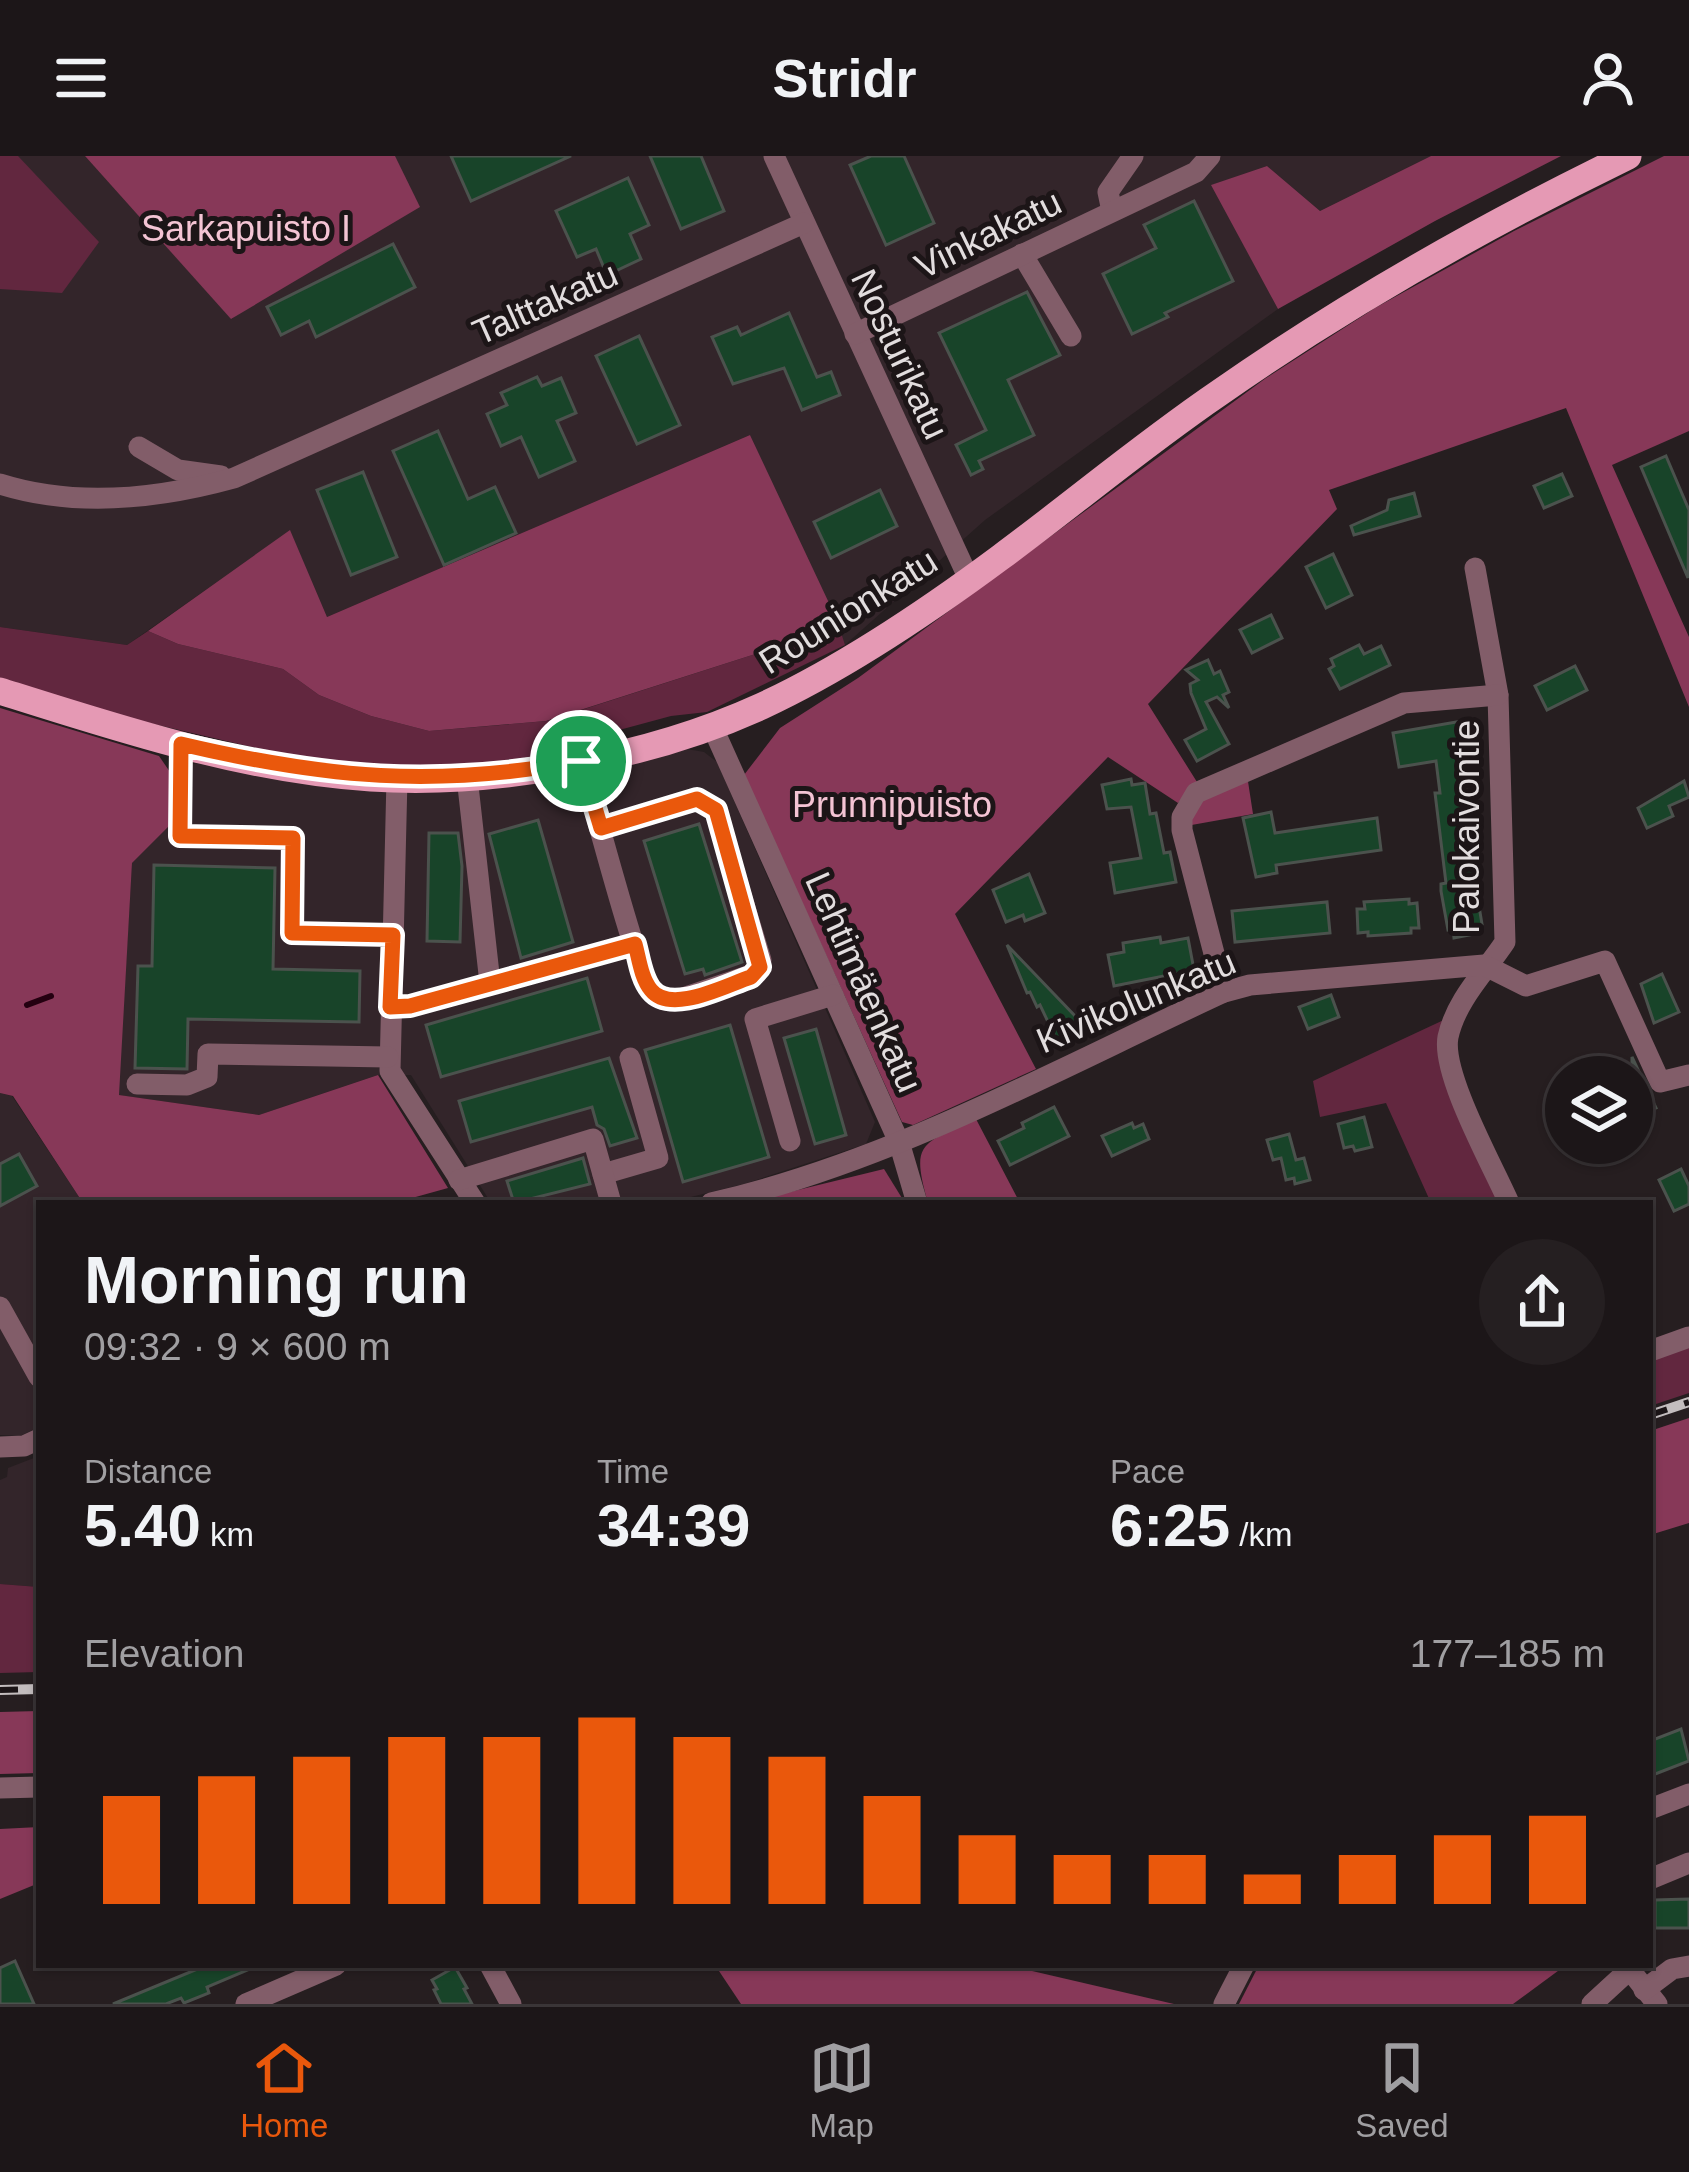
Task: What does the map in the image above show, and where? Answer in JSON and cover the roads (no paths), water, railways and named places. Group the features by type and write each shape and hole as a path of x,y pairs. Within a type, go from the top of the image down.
{"main road":[{"name":"Rounionkatu","path":"0,691 181,744 314,771 397,778 467,777 581,761 712,726 761,707 867,648 1286,347 1415,267 1628,156"}],"street":[{"name":"Nosturikatu","path":"774,156 968,579"},
{"path":"1112,211 1108,192 1133,156"},
{"name":"Vinkakatu","path":"855,334 1196,172 1210,156"},
{"name":"Talttakatu","path":"0,484 41,496 106,499 185,490 234,478 804,223"},
{"path":"1022,254 1070,336"},
{"path":"139,447 178,470 234,478"},
{"name":"Palokaivontie","path":"1475,568 1498,695 1505,942 1484,965 1453,1023 1447,1057 1508,1200"},
{"path":"1224,992 1182,830 1182,817 1196,793 1404,703 1498,695"},
{"name":"Lehtimäenkatu","path":"712,726 899,1142 916,1200"},
{"path":"181,744 180,836 293,838 292,933 393,935"},
{"path":"581,761 646,983 653,993 670,1000 751,977 760,967 716,810 697,799 601,828"},
{"path":"467,777 490,983"},
{"path":"397,778 388,1057 398,1087 473,1200"},
{"path":"390,1007 410,1006 635,944"},
{"path":"1484,965 1526,986 1605,961 1660,1082 1689,1075"},
{"name":"Kivikolunkatu","path":"721,1200 841,1165 899,1142 1224,992 1354,973 1484,965"},
{"path":"790,1141 755,1019 833,995"},
{"path":"137,1084 187,1085 207,1077 208,1054 388,1057"},
{"path":"603,1174 658,1158 630,1058"},
{"path":"459,1180 593,1139 610,1200"},
{"path":"0,1307 36,1372"},
{"path":"1653,1350 1689,1337"},
{"path":"0,1447 36,1440"},
{"path":"0,1788 36,1787"},
{"path":"1653,1808 1689,1794"},
{"path":"1653,1878 1689,1863"},
{"path":"1592,2004 1627,1968 1651,1997 1672,1969 1689,1966"},
{"path":"246,2004 329,1968"},
{"path":"492,1968 511,2004"},
{"path":"1224,2004 1242,1968"}],"waterway":[{"path":"27,1005 51,996"}],"railway":[{"path":"1653,1414 1689,1402"},
{"path":"0,1690 36,1689"}],"park label":[{"name":"Sarkapuisto I","path":"246,228"},
{"name":"Prunnipuisto","path":"892,804"}]}
